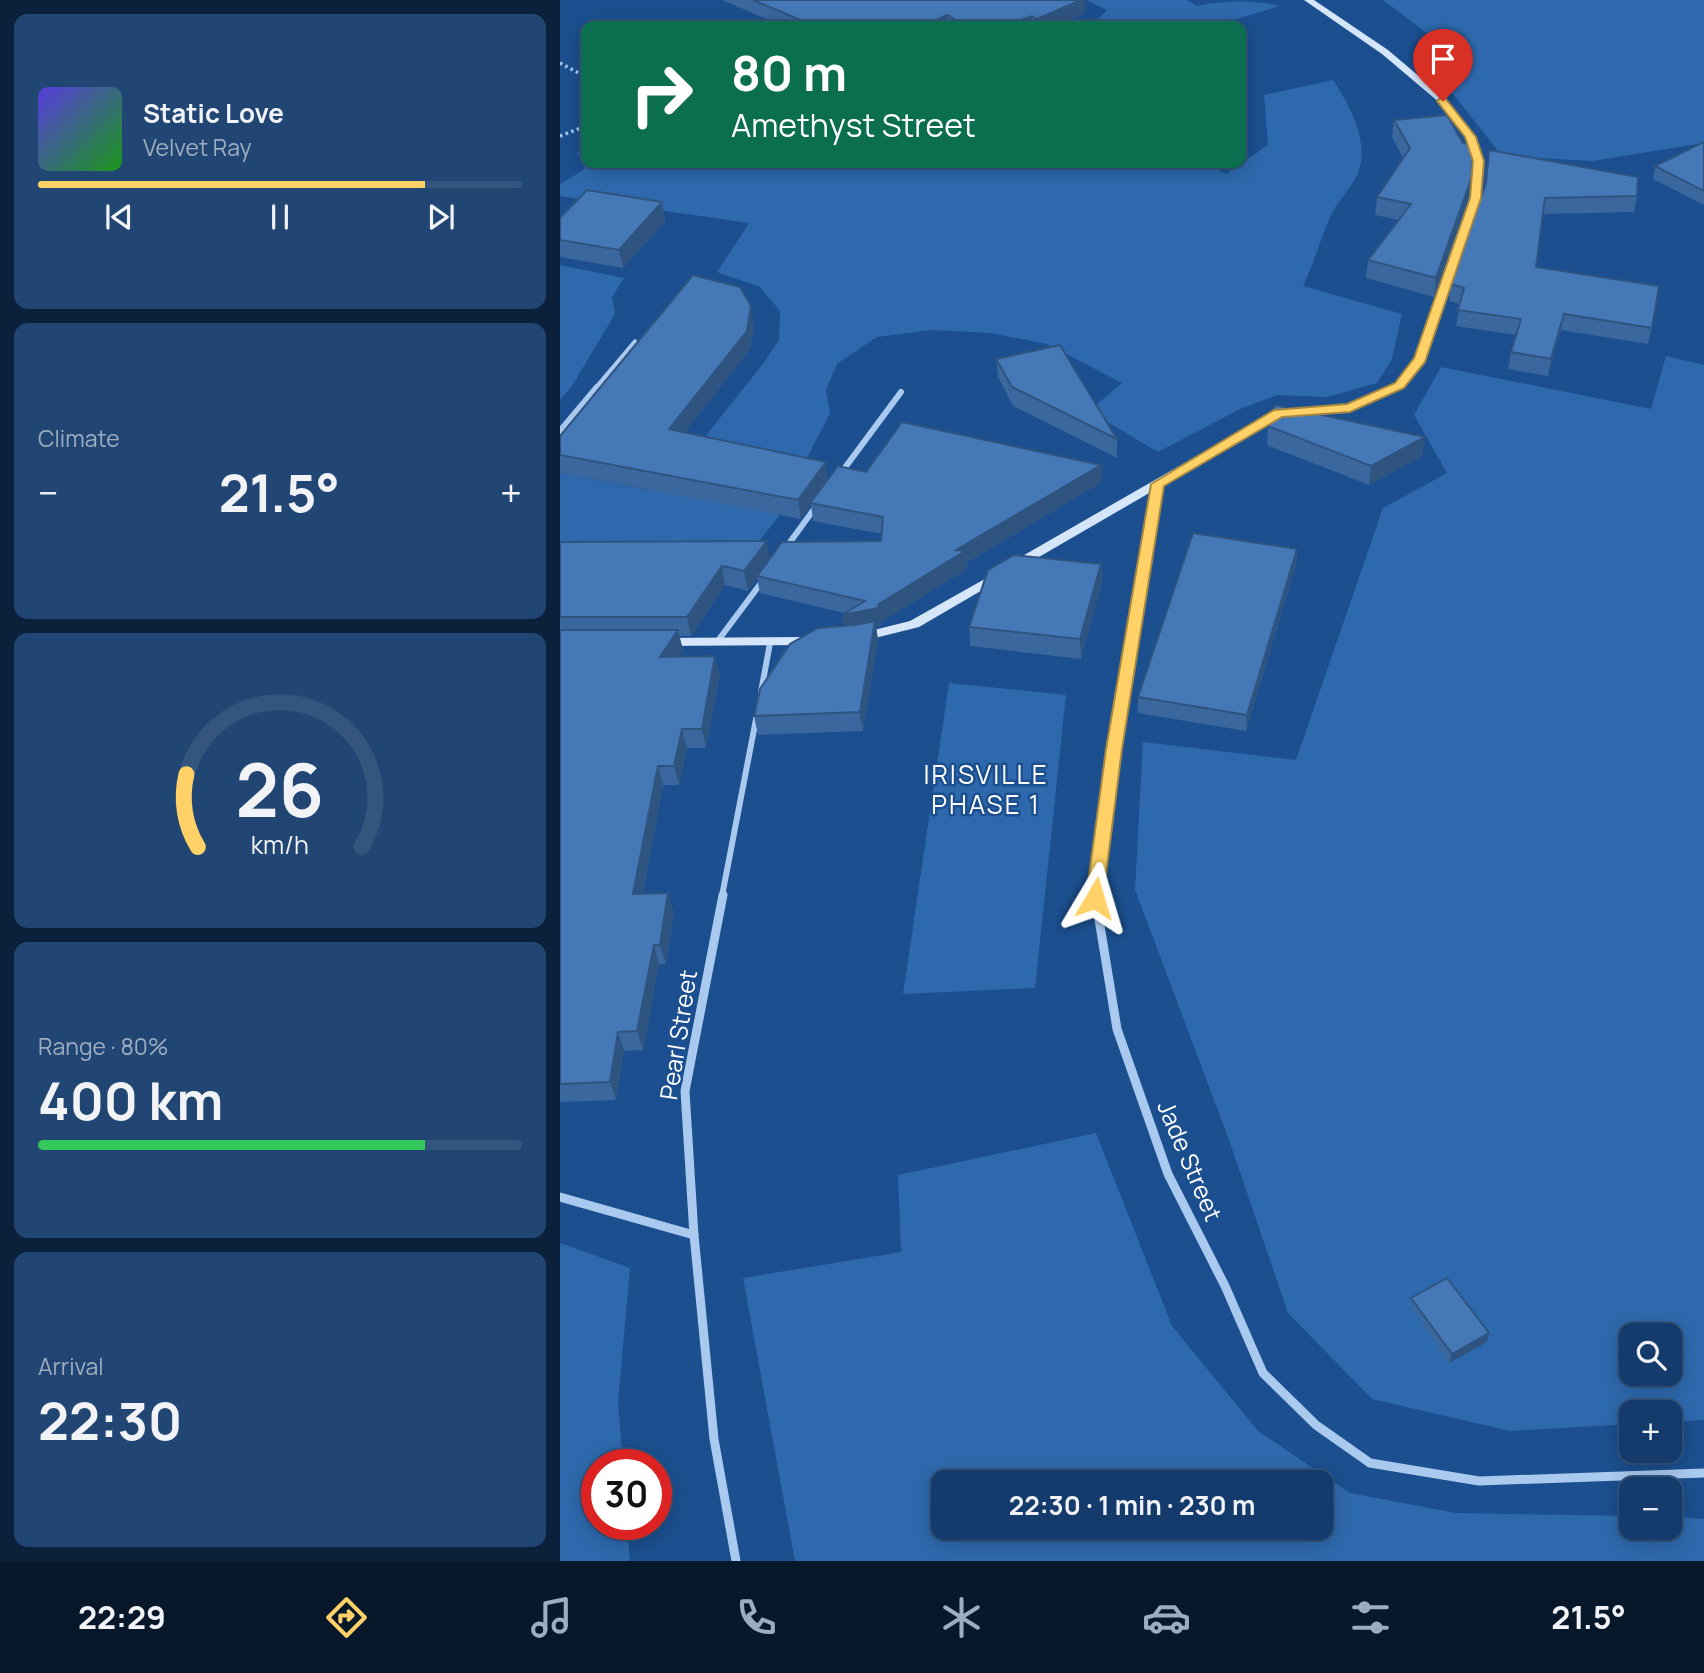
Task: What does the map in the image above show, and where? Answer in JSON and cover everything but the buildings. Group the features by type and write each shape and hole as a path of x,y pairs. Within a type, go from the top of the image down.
{"street":[{"path":"845,639 914,624 1279,413 1350,408 1399,386 1420,359 1472,210 1479,161 1470,137 1443,101 1385,52 1308,0"},
{"path":"560,431 635,342"},
{"path":"837,479 901,392"},
{"name":"Jade Street","path":"1158,484 1114,749 1095,898 1116,1028 1168,1174 1225,1286 1264,1373 1316,1425 1370,1463 1479,1481 1704,1473"},
{"path":"781,555 821,501"},
{"path":"717,642 765,577"},
{"path":"652,642 771,643 820,640"},
{"name":"Pearl Street","path":"736,1561 714,1439 694,1235 685,1091 771,643"},
{"path":"560,1197 694,1235"}],"path":[{"path":"560,63 581,75"},
{"path":"560,136 581,128"}],"shaded area":[{"path":"1086,0 1186,0 1198,6 1249,2 1280,6 1230,21 1096,21 1107,10"},
{"path":"1383,0 1704,0 1704,143 1592,161 1502,156 1439,76 1473,68"},
{"path":"1333,80 1352,113 1360,138 1361,163 1355,180 1333,211 1303,286 1402,314 1392,359 1377,383 1327,397 1277,395 1240,409 1158,452 1089,411 1122,383 1047,344 990,333 931,330 877,337 837,364 826,390 830,413 803,466 700,443 779,340 780,311 760,287 717,272 749,223 560,196 560,184 585,168 1214,168 1226,174 1235,168 1246,168 1246,160 1268,145 1264,95"},
{"path":"560,265 624,278 612,297 615,314 572,386 560,400"},
{"path":"1666,356 1704,365 1704,1420 1682,1421 1682,1400 1619,1400 1619,1425 1510,1431 1372,1399 1288,1313 1228,1137 1135,890 1143,742 1296,760 1383,508 1447,473 1414,415 1441,367 1651,409"},
{"path":"560,473 642,489 688,491 782,512 732,576 560,550"},
{"path":"949,683 1066,695 1035,988 903,994"},
{"path":"1096,1133 1172,1326 1258,1431 1316,1470 931,1470 931,1540 1333,1540 1333,1482 1350,1493 1456,1513 1619,1516 1619,1540 1682,1540 1682,1517 1704,1519 1704,1561 795,1561 743,1278 901,1252 898,1175"},
{"path":"560,1243 630,1268 618,1402 622,1449 581,1449 581,1540 628,1540 630,1561 560,1561"}],"district":[{"name":"IRISVILLE PHASE 1","path":"986,790"}],"route":[{"path":"1095,898 1114,749 1158,484 1279,413 1350,408 1399,386 1420,359 1476,198 1479,161 1470,137 1443,101"}]}
